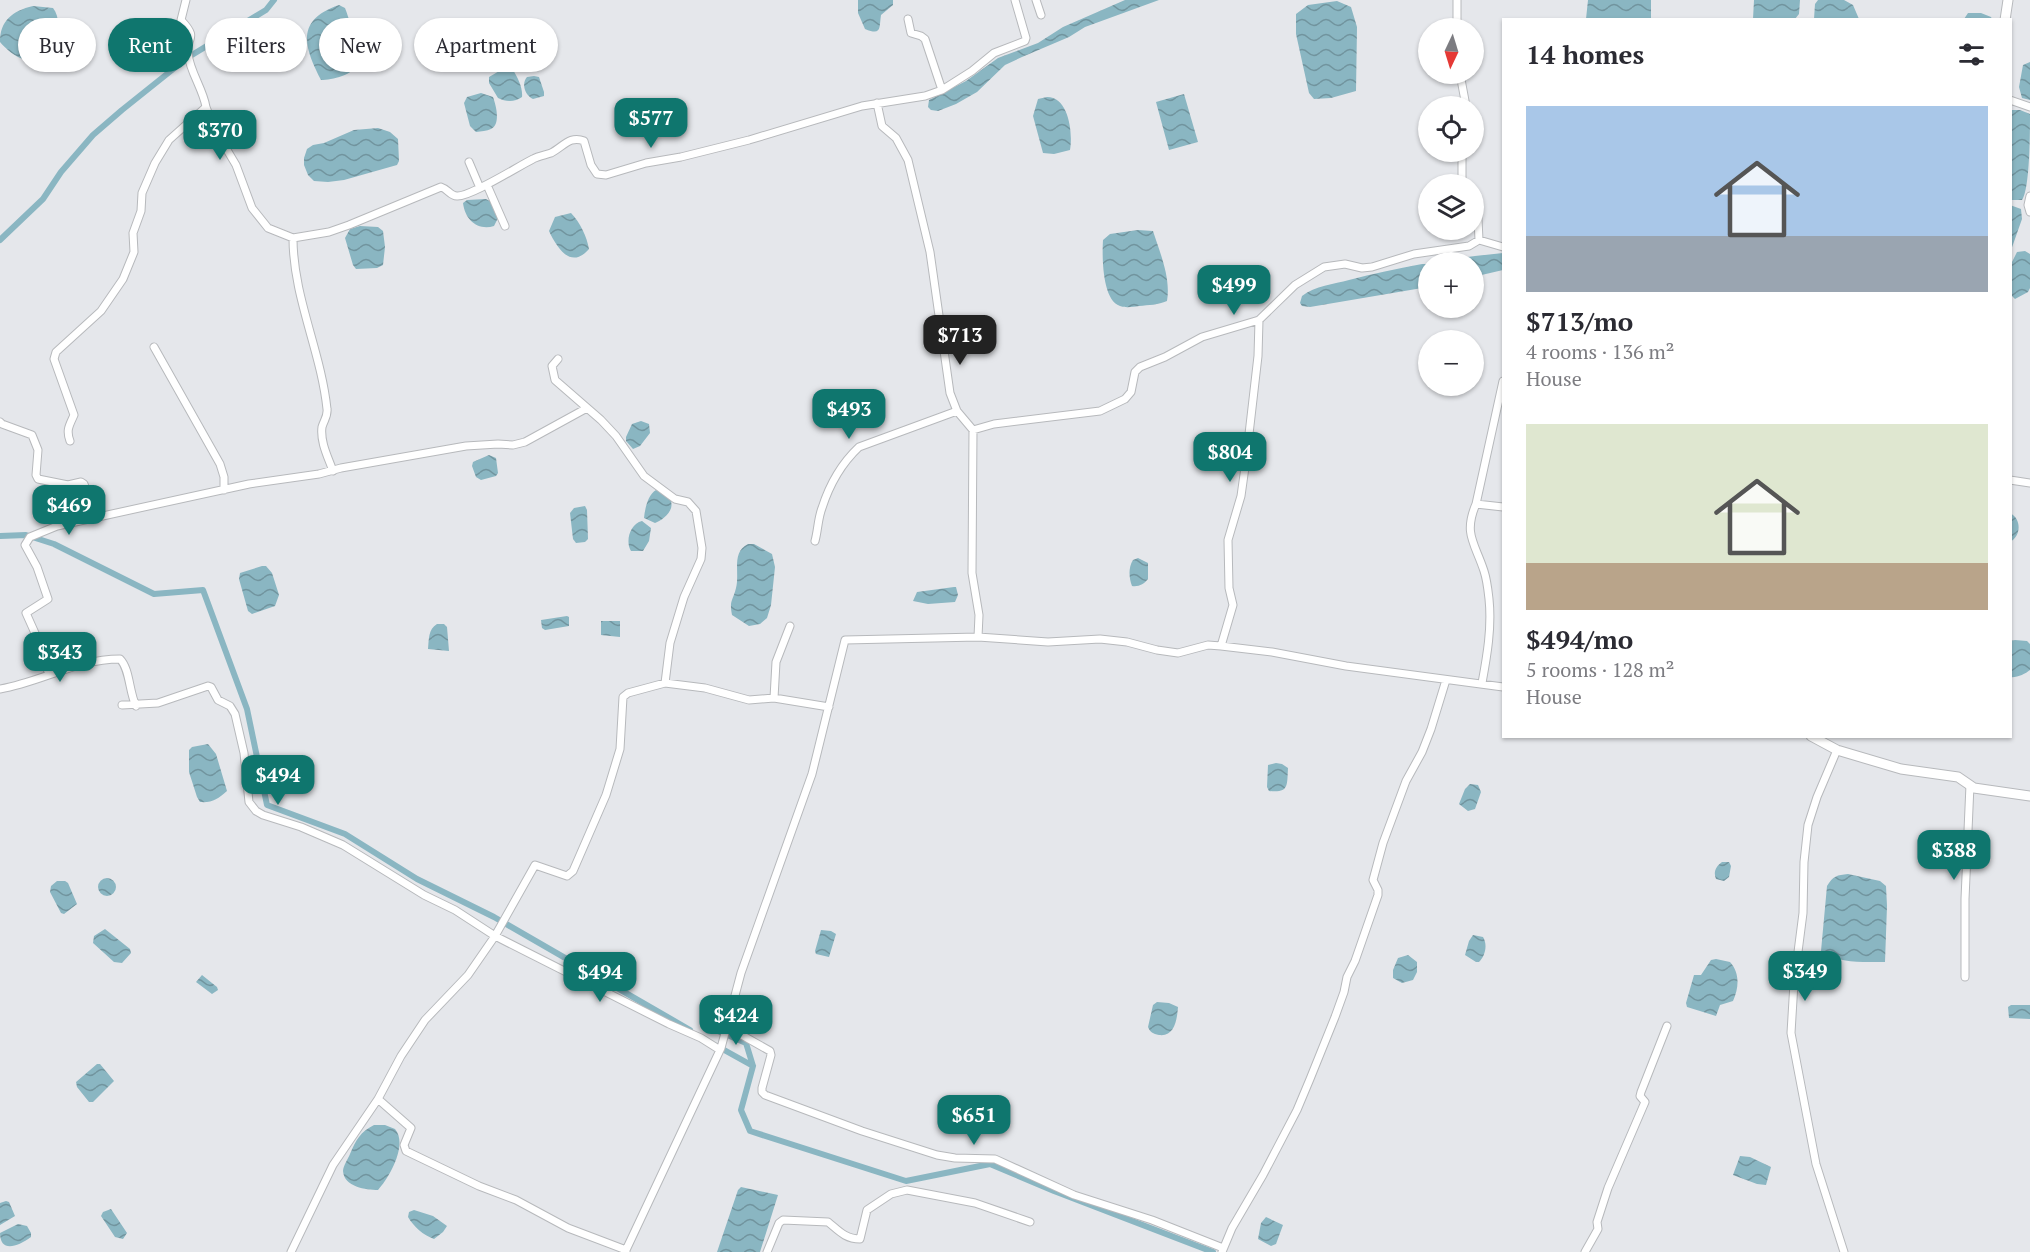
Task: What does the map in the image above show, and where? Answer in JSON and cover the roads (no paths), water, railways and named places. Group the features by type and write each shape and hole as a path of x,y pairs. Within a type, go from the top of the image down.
{"street":[{"path":"186,0 181,20 189,29 192,38 187,53 214,128 236,165 252,208 268,228 293,238 329,232 441,187 446,188 451,195 457,197 577,138 584,141 591,165 597,174 606,176 646,163 750,140 818,120 840,111 925,96 942,90 972,71 994,53 1025,41 1015,0"},
{"path":"1036,0 1041,15"},
{"path":"1457,0 1457,18"},
{"path":"2006,18 2008,0"},
{"path":"908,19 911,33 925,39 942,90"},
{"path":"2012,101 2030,107"},
{"path":"877,103 882,126 896,138 908,159 930,252 951,393 957,411 973,430 972,573 979,615 978,637"},
{"path":"70,441 68,426 74,415 54,359 56,352 101,311 123,279 135,252 133,233 141,211 142,192 155,164 169,140 206,107"},
{"path":"469,162 505,226"},
{"path":"2030,196 2028,205 2030,212"},
{"path":"293,238 293,263 297,287 316,349 328,412 322,428 323,446 333,471"},
{"path":"973,430 994,424 1100,411 1125,399 1131,392 1135,372 1140,367 1165,357 1202,337 1259,320 1295,285 1324,267 1345,264 1362,268 1372,267 1414,254 1469,246 1479,240 1502,247"},
{"path":"1221,646 1233,605 1228,588 1228,540 1241,496 1258,356 1259,320"},
{"path":"154,347 220,464 224,477 224,490"},
{"path":"558,359 552,366 555,380 616,436 644,476 675,499 688,502 696,511 702,548 701,559 684,597 670,643 665,683"},
{"path":"1482,683 1487,652 1489,602 1484,572 1472,545 1470,518 1476,504 1502,386"},
{"path":"49,674 42,657 43,651 26,613 48,599 37,567 25,545 30,537 46,530 85,520 224,490 466,446 498,444 513,446 525,442 587,408"},
{"path":"815,541 821,509 836,476 847,458 859,447 957,411"},
{"path":"0,422 32,435 38,450 36,475 38,479 68,485 81,482 84,484 87,492 82,510 85,520"},
{"path":"2012,480 2030,483"},
{"path":"1476,504 1502,507"},
{"path":"774,698 776,662 790,626"},
{"path":"378,1099 411,1128 404,1145 406,1150 479,1186 516,1200 568,1228 626,1251 720,1049 741,973 812,774 845,640 978,637 1048,642 1100,639 1127,642 1178,653 1208,645 1272,652 1346,666 1502,687"},
{"path":"0,689 80,664 120,659 136,706"},
{"path":"728,1024 737,1026 738,1033 770,1051 771,1055 762,1088 765,1095 862,1131 937,1155 995,1159 1074,1194 1161,1224 1223,1250 1232,1228 1297,1110 1335,1017 1347,977 1355,961 1378,895 1378,890 1372,880 1377,862 1406,781 1422,752 1431,729 1446,680"},
{"path":"291,1252 333,1165 378,1099 400,1056 425,1020 468,975 497,934 535,866 562,876 567,876 573,871 606,795 620,749 623,697 628,693 665,683 705,688 748,700 774,698 829,707"},
{"path":"122,705 158,703 208,686 211,687 218,700 230,706 235,714 244,753 247,795 256,811 343,845 424,895 720,1049"},
{"path":"1811,738 1837,750 1901,769 1958,777 1974,788 2030,796"},
{"path":"1837,750 1808,825 1804,862 1803,913 1794,983 1791,1033 1816,1164 1844,1252"},
{"path":"1965,977 1965,899 1970,785"},
{"path":"1585,1252 1598,1229 1597,1222 1608,1188 1645,1102 1640,1096 1641,1092 1667,1026"},
{"path":"767,1252 779,1223 786,1219 828,1222 838,1233 860,1239 867,1210 891,1194 907,1190 975,1203 1030,1222"}],"water":[{"path":"858,0 893,0 893,5 881,15 879,30 874,32 865,29 858,13"},
{"path":"1125,0 1159,0 1085,27 1069,37 1005,65 977,92 956,104 938,111 928,107 929,100 966,81 998,58 1038,43 1063,27"},
{"path":"1588,0 1651,0 1651,18 1586,18"},
{"path":"1754,0 1800,0 1799,14 1796,18 1753,18"},
{"path":"1818,0 1844,0 1853,5 1859,18 1814,18 1815,4"},
{"path":"1337,1 1351,7 1357,27 1356,91 1331,98 1314,99 1309,93 1296,34 1296,14 1308,5"},
{"path":"339,5 345,8 349,18 319,18 319,72 350,72 336,78 321,80 310,56 307,36 309,27 315,18"},
{"path":"33,6 53,8 57,18 18,18 18,57 0,42 5,23 19,11"},
{"path":"1968,13 1981,13 1992,18 1965,18"},
{"path":"2030,62 2030,100 2022,98 2019,87 2023,65"},
{"path":"498,72 514,72 521,87 522,97 510,101 498,98 489,83 489,77"},
{"path":"527,77 539,77 544,96 533,99 526,92 524,83"},
{"path":"481,93 493,97 497,119 491,129 476,132 470,126 464,103 467,97"},
{"path":"1184,94 1198,142 1169,150 1156,102"},
{"path":"1047,97 1060,103 1065,109 1070,126 1070,150 1054,154 1043,153 1033,116 1038,99"},
{"path":"2012,110 2030,114 2027,184 2022,200 2012,200"},
{"path":"378,128 390,132 398,139 399,161 397,165 344,180 328,182 314,181 308,175 304,165 307,149 354,130"},
{"path":"486,199 493,203 498,218 494,226 483,227 473,223 464,209 463,203 467,200"},
{"path":"2012,206 2021,209 2022,219 2012,247"},
{"path":"571,213 583,230 589,249 576,257 571,257 560,250 549,231 555,217"},
{"path":"360,226 378,227 383,231 385,247 383,265 377,268 356,269 353,265 345,238 350,229"},
{"path":"1138,230 1153,231 1166,275 1167,301 1153,305 1122,307 1114,302 1106,287 1103,240 1110,234"},
{"path":"2025,251 2030,254 2030,288 2028,292 2015,299 2012,296 2012,262 2017,252"},
{"path":"1502,253 1502,270 1484,274 1484,255"},
{"path":"1418,265 1418,289 1310,307 1302,306 1300,303 1302,296 1319,288"},
{"path":"641,421 649,424 650,433 640,446 633,449 626,441 626,437 632,424"},
{"path":"489,455 496,458 498,473 496,476 481,480 476,477 473,462"},
{"path":"656,490 669,498 671,507 662,520 655,523 644,518 649,498"},
{"path":"585,506 588,539 585,542 576,543 573,539 570,513 574,508"},
{"path":"2012,514 2017,519 2019,528 2012,540"},
{"path":"642,521 651,528 649,541 643,551 631,551 628,543 630,533 634,526"},
{"path":"748,544 754,544 772,554 775,567 771,605 767,618 760,624 749,626 732,615 731,606 737,582 738,557"},
{"path":"1138,558 1148,563 1148,579 1141,585 1132,586 1130,566 1133,560"},
{"path":"266,566 272,573 279,595 275,606 252,614 248,611 239,579 240,573"},
{"path":"956,587 958,595 955,602 928,604 913,601 917,592"},
{"path":"567,616 569,626 545,630 542,628 541,620"},
{"path":"601,621 620,621 620,637 601,635"},
{"path":"437,624 444,624 447,627 449,651 428,649 430,632"},
{"path":"2012,641 2027,641 2030,644 2030,670 2015,677 2012,677"},
{"path":"208,744 216,754 227,791 215,800 200,802 189,772 189,750 192,747"},
{"path":"1276,763 1288,768 1287,784 1280,791 1269,791 1267,787 1268,765"},
{"path":"1470,784 1478,785 1481,792 1475,809 1468,811 1459,804 1465,789"},
{"path":"1722,862 1729,862 1731,866 1729,877 1724,881 1716,879 1715,874"},
{"path":"1848,874 1880,881 1886,886 1885,962 1844,960 1821,951 1827,886 1836,877"},
{"path":"103,878 111,878 116,883 114,894 103,896 98,891 98,883"},
{"path":"57,881 68,883 77,904 64,914 61,913 50,892 51,886"},
{"path":"105,929 130,949 131,953 122,963 114,962 93,943 94,936"},
{"path":"821,930 836,934 829,957 816,954 815,951"},
{"path":"1473,935 1483,937 1486,947 1479,962 1465,955"},
{"path":"1408,955 1417,962 1417,972 1413,980 1402,983 1393,978 1393,970 1398,958"},
{"path":"1711,960 1730,962 1736,971 1738,981 1733,1001 1720,1005 1716,1016 1687,1007 1686,1003 1694,975 1701,975"},
{"path":"202,975 218,990 212,994 196,982"},
{"path":"1157,1002 1169,1003 1178,1007 1172,1030 1164,1035 1153,1033 1148,1027 1153,1005"},
{"path":"2030,1005 2030,1019 2009,1018 2008,1007"},
{"path":"100,1064 114,1081 93,1102 89,1102 77,1087 76,1082"},
{"path":"982,1113 1003,1119 1005,1123 1000,1129 979,1121"},
{"path":"374,1125 385,1125 395,1129 400,1143 392,1169 378,1190 351,1184 347,1181 343,1171 357,1141"},
{"path":"1740,1156 1750,1157 1771,1167 1766,1185 1733,1175"},
{"path":"741,1187 778,1195 760,1252 717,1252 738,1190"},
{"path":"9,1202 15,1216 0,1225 0,1203"},
{"path":"111,1209 127,1233 123,1239 115,1237 101,1216 103,1212"},
{"path":"414,1210 433,1216 447,1226 434,1239 419,1230 408,1217 409,1212"},
{"path":"1266,1217 1283,1225 1276,1244 1271,1246 1258,1239 1261,1223"},
{"path":"18,1224 27,1226 31,1237 15,1246 6,1246 0,1233"}],"waterway":[{"path":"0,240 43,199 61,172 93,135 187,58 266,10 274,0"},
{"path":"0,536 26,535 54,544 154,594 203,590 247,709 267,805 345,834 417,879 494,917 690,1030"},
{"path":"709,1027 746,1043 753,1066 741,1110 750,1131 906,1181 990,1164 1213,1252"},
{"path":"717,1046 753,1066"}]}
